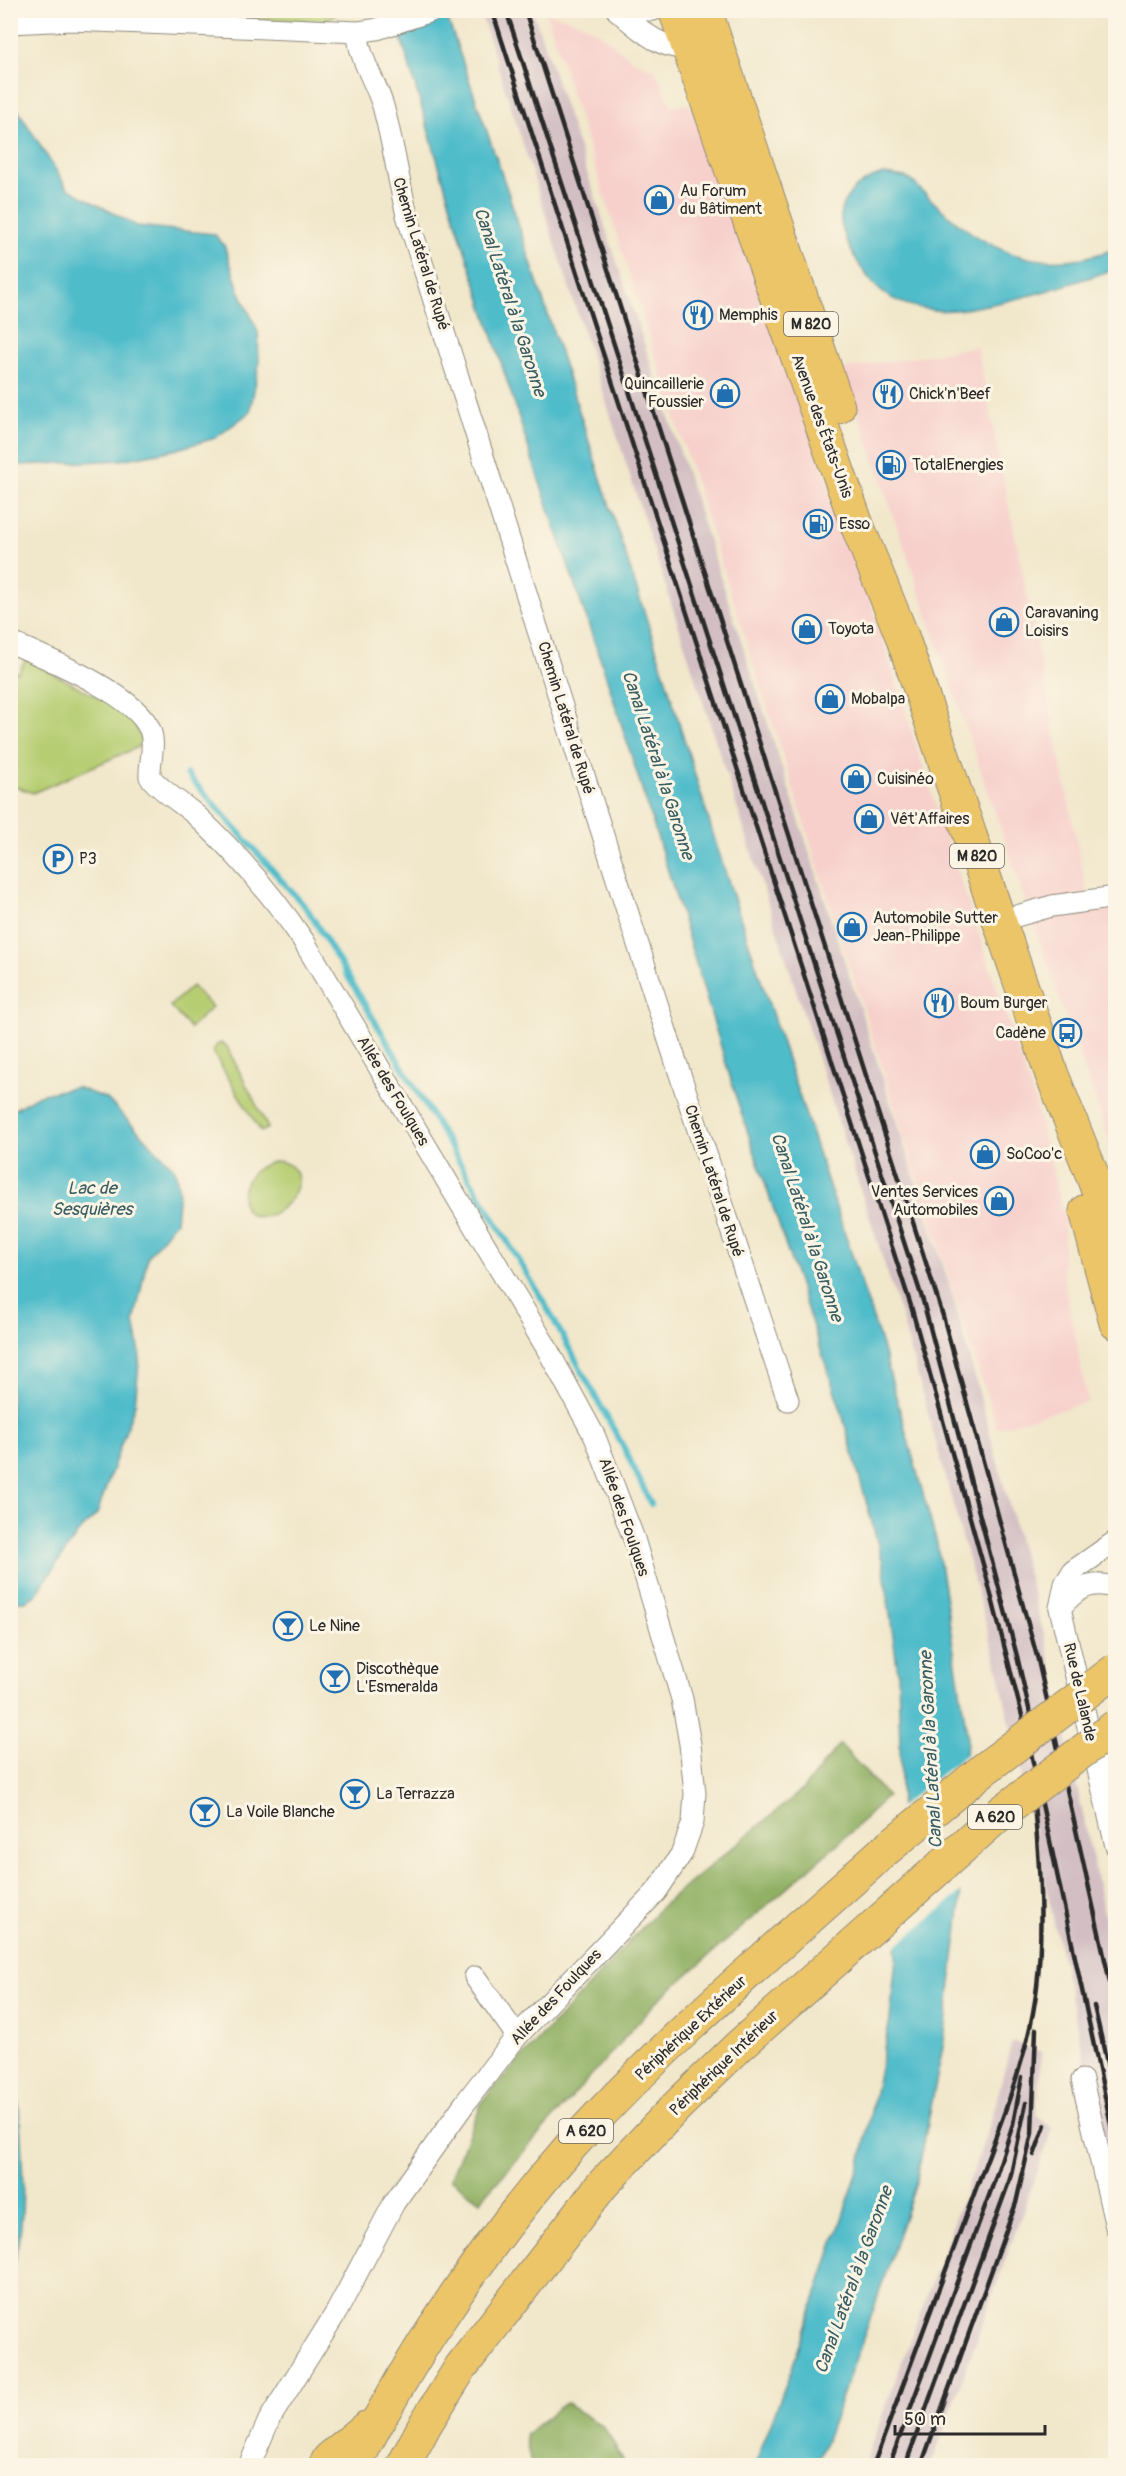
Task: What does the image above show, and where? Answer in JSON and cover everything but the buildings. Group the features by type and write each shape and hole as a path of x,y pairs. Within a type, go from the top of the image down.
{"main road":[{"name":"Avenue des États-Unis","path":"675,10 857,525 902,636 1052,1075 1116,1241"},
{"name":"Avenue des États-Unis","path":"705,16 874,520 902,636"},
{"name":"Avenue des États-Unis","path":"1052,1075 1101,1273 1116,1323"},
{"name":"Périphérique Extérieur","path":"354,2466 379,2418 461,2285 570,2147 700,2017 884,1851 983,1770 1116,1670"},
{"name":"Périphérique Intérieur","path":"403,2466 426,2422 461,2367 602,2185 676,2107 738,2047 1002,1812 1116,1726"},
{"path":"423,2466 440,2432 461,2367"},
{"path":"325,2466 329,2459 379,2418"}],"street":[{"path":"10,23 72,20 367,30 434,10"},
{"path":"617,10 648,36 671,46 688,49 702,41 705,16"},
{"path":"644,10 653,10"},
{"name":"Chemin Latéral de Rupé","path":"367,30 361,51 378,88 384,108 407,215 606,850 705,1155 789,1400"},
{"name":"Allée des Foulques","path":"10,642 119,696 141,714 151,731 150,777 163,792 196,815 221,839 275,898 309,950 561,1373 595,1437 634,1539 682,1699 694,1783 693,1822 682,1853 656,1892 517,2036 465,2103 394,2203 337,2311 269,2421 249,2466"},
{"path":"999,921 1052,906 1116,897"},
{"name":"Rue de Lalande","path":"1116,1541 1074,1570 1065,1584 1060,1608 1116,1846"},
{"path":"1060,1608 1072,1594 1084,1586 1103,1584 1116,1587"},
{"path":"475,1977 517,2036"},
{"path":"1083,2080 1116,2228"}],"shaded area":[{"path":"480,11 533,11 669,418 953,1296 1047,1646 1115,1964 1115,2198 996,1660 900,1312"},
{"path":"546,13 570,19 597,31 633,61 655,70 672,107 690,103 756,277 868,593 943,829 1034,1098 1065,1220 1062,1271 1088,1402 997,1428"},
{"path":"977,347 1090,907 1115,903 1115,1156 843,369"},
{"path":"1012,2041 1041,2052 1036,2115 1053,2128 931,2465 864,2465 990,2125"}],"green space":[{"path":"222,11 337,11 337,14 321,22 222,17"},
{"path":"26,659 129,714 145,744 33,793 11,785 10,670 18,673"},
{"path":"192,986 212,1007 190,1028 170,1006"},
{"path":"221,1043 226,1045 268,1128 261,1132 213,1053 215,1046"},
{"path":"278,1161 291,1167 297,1176 297,1186 292,1197 272,1214 261,1217 250,1214 242,1198 248,1179 261,1166"},
{"path":"840,1744 887,1796 850,1833 657,2001 480,2201 450,2179 483,2100 662,1906 803,1789"},
{"path":"565,2403 604,2427 626,2465 531,2465 525,2435"}],"water":[{"name":"Canal Latéral à la Garonne","path":"393,11 445,11 508,192 663,670 717,847 882,1346 937,1544 967,1734 960,1909 944,2041 916,2183 873,2311 817,2465 755,2465 792,2368 860,2165 890,2020 896,1958 901,1782 898,1673 883,1563 841,1410 737,1100 670,877 606,676 536,471 453,213"},
{"path":"11,99 67,188 137,226 214,234 224,245 239,290 258,332 259,364 250,412 215,438 174,450 121,460 23,465 11,463"},
{"path":"884,174 905,177 959,224 1005,251 1029,258 1056,261 1084,258 1115,249 1115,269 1036,294 967,308 933,310 902,302 885,294 869,279 853,255 841,217 842,207 853,190 871,178"},
{"name":"Lac de Sesquières","path":"76,1087 107,1099 175,1169 179,1191 176,1221 148,1256 134,1322 140,1353 135,1404 97,1514 77,1534 36,1595 26,1601 11,1601 11,1109 39,1095"},
{"path":"11,2066 17,2076 23,2176 21,2226 11,2273"}],"pier":[{"path":"969,1752 964,1890 893,1948 897,1809"}],"waterway":[{"path":"187,774 308,910 545,1304 626,1452 651,1504"}],"railway":[{"path":"492,10 911,1306 986,1575 1028,1739 1116,2148"},
{"path":"506,10 923,1301 1030,1713"},
{"path":"525,10 943,1316 1038,1660 1116,2009"},
{"path":"873,2466 1003,2117 1027,2039 1037,1986 1041,1918 1034,1805"},
{"path":"1094,2006 1116,2102"},
{"path":"921,2466 1016,2203 1032,2133 1036,2029"},
{"path":"889,2466 994,2182 1013,2124 1022,2077"},
{"path":"905,2466 1010,2179 1026,2103"},
{"path":"1034,2155 1045,2125"}],"place":[{"name":"Au Forum du Bâtiment","path":"659,200"},
{"name":"Memphis","path":"698,315"},
{"name":"Quincaillerie Foussier","path":"725,393"},
{"name":"Chick'n'Beef","path":"888,394"},
{"name":"TotalEnergies","path":"891,465"},
{"name":"Esso","path":"818,524"},
{"name":"Caravaning Loisirs","path":"1004,622"},
{"name":"Toyota","path":"807,629"},
{"name":"Mobalpa","path":"830,699"},
{"name":"Cuisinéo","path":"856,779"},
{"name":"Vêt'Affaires","path":"869,819"},
{"name":"P3","path":"58,859"},
{"name":"Automobile Sutter Jean-Philippe","path":"852,927"},
{"name":"Boum Burger","path":"939,1003"},
{"name":"Cadène","path":"1067,1033"},
{"name":"SoCoo'c","path":"985,1154"},
{"name":"Ventes Services Automobiles","path":"999,1201"},
{"name":"Le Nine","path":"288,1626"},
{"name":"Discothèque L'Esmeralda","path":"335,1678"},
{"name":"La Terrazza","path":"355,1794"},
{"name":"La Voile Blanche","path":"205,1812"}]}
